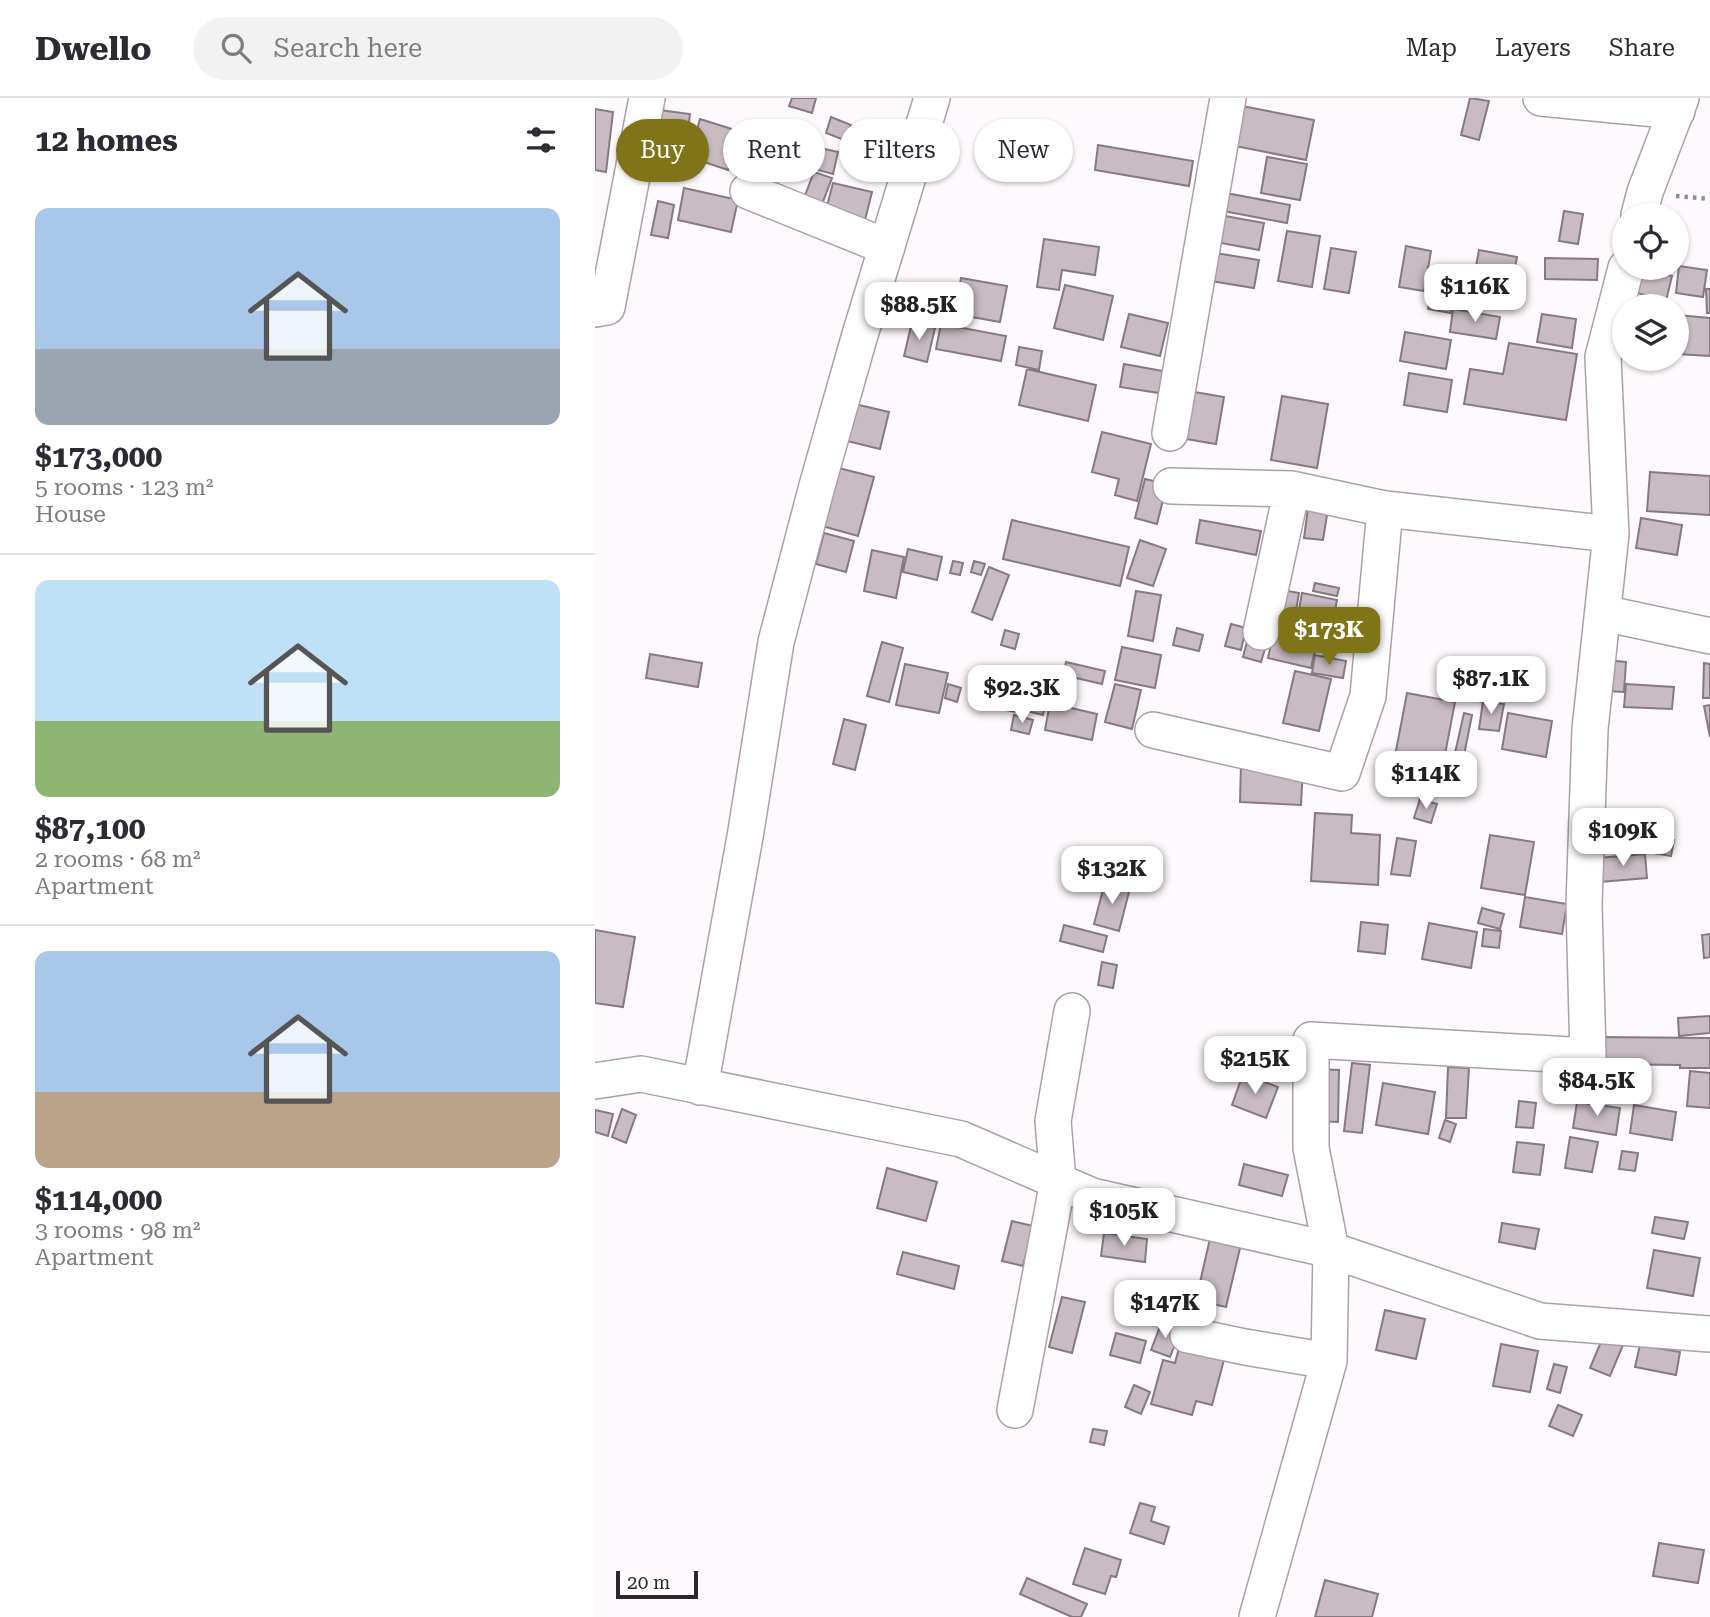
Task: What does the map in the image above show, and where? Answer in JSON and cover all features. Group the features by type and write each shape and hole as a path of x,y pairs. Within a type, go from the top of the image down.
{"street":[{"path":"595,309 607,307 647,98"},
{"path":"700,1087 744,844 776,642 817,486 932,98"},
{"path":"1170,433 1227,98"},
{"path":"1541,98 1679,105 1642,203"},
{"path":"748,191 887,247"},
{"path":"1257,1617 1329,1361 1331,1250 1311,1147 1311,1040 1588,1056 1584,905 1590,729 1611,534 1603,357 1623,280"},
{"path":"1171,486 1293,489 1385,509 1611,534"},
{"path":"1261,632 1293,489"},
{"path":"1153,730 1342,773 1368,696 1385,509"},
{"path":"1603,613 1710,636"},
{"path":"1015,1410 1058,1181 1053,1121 1072,1011"},
{"path":"595,1081 641,1074 961,1139 1092,1196 1331,1250 1540,1321 1710,1334"},
{"path":"1188,1335 1329,1361"}],"building":[{"path":"792,98 816,98 812,113 789,106"},
{"path":"1470,98 1489,101 1479,140 1461,135"},
{"path":"1232,104 1314,120 1306,160 1225,144"},
{"path":"595,109 613,112 606,172 595,170"},
{"path":"652,109 690,114 689,119 651,119"},
{"path":"831,117 839,120 839,138 826,133"},
{"path":"709,122 723,126 723,168 709,164"},
{"path":"1098,145 1193,161 1189,186 1095,170"},
{"path":"825,149 838,152 833,174 825,172"},
{"path":"1267,157 1307,164 1300,200 1261,193"},
{"path":"825,176 832,178 822,204 804,198 810,182 825,182"},
{"path":"833,183 872,192 865,220 826,210"},
{"path":"684,188 738,200 731,232 678,220"},
{"path":"1226,193 1290,205 1287,223 1223,211"},
{"path":"658,201 674,205 668,238 651,235"},
{"path":"1564,211 1583,214 1578,244 1559,241"},
{"path":"1225,216 1264,223 1259,250 1221,243"},
{"path":"1287,231 1320,236 1312,287 1278,281"},
{"path":"1044,239 1099,247 1095,275 1062,270 1059,290 1037,287"},
{"path":"1406,246 1431,251 1424,291 1399,287"},
{"path":"1331,248 1356,252 1349,293 1324,289"},
{"path":"1479,250 1517,257 1510,294 1472,287"},
{"path":"1203,251 1259,260 1254,288 1198,279"},
{"path":"1545,258 1598,259 1597,280 1545,279"},
{"path":"1689,267 1707,270 1703,297 1676,293 1677,280 1689,280"},
{"path":"1434,277 1457,282 1451,313 1428,309"},
{"path":"961,278 1007,286 1000,322 955,314"},
{"path":"1637,280 1671,280 1668,294 1634,292"},
{"path":"1065,285 1113,296 1103,340 1054,328"},
{"path":"1706,289 1710,289 1710,313 1707,313"},
{"path":"1453,309 1500,317 1496,339 1450,332"},
{"path":"1129,314 1168,323 1160,356 1121,347"},
{"path":"1542,314 1576,319 1572,348 1537,342"},
{"path":"1689,316 1710,318 1710,356 1689,355"},
{"path":"912,322 935,328 927,362 904,356"},
{"path":"941,324 1006,336 1001,361 936,349"},
{"path":"1405,332 1451,340 1446,369 1400,361"},
{"path":"1509,343 1577,354 1566,420 1464,404 1470,369 1503,374"},
{"path":"1019,347 1042,351 1039,370 1016,365"},
{"path":"1124,364 1163,371 1159,393 1120,387"},
{"path":"1027,369 1096,385 1088,421 1019,405"},
{"path":"1409,373 1452,380 1447,412 1404,405"},
{"path":"1183,390 1224,397 1216,444 1174,437"},
{"path":"1282,396 1328,404 1317,468 1271,460"},
{"path":"855,404 889,412 880,449 847,441"},
{"path":"1102,432 1151,444 1137,501 1115,495 1119,479 1092,472"},
{"path":"831,466 874,477 858,536 815,524"},
{"path":"1650,472 1710,476 1710,515 1647,511"},
{"path":"1145,479 1167,484 1157,524 1135,518"},
{"path":"1309,500 1329,503 1323,540 1304,538"},
{"path":"1641,518 1682,525 1677,555 1636,548"},
{"path":"1012,520 1129,547 1120,586 1003,559"},
{"path":"1200,520 1261,531 1256,555 1196,543"},
{"path":"824,533 854,541 846,572 816,564"},
{"path":"1140,540 1166,549 1153,586 1127,578"},
{"path":"908,549 942,557 937,580 903,572"},
{"path":"872,550 904,557 896,598 864,591"},
{"path":"953,561 963,563 960,575 950,573"},
{"path":"974,561 985,564 981,575 971,572"},
{"path":"989,567 1009,575 992,620 972,612"},
{"path":"1315,583 1339,588 1337,596 1313,591"},
{"path":"1277,589 1299,593 1293,628 1271,624"},
{"path":"1136,591 1161,595 1153,641 1128,636"},
{"path":"1302,593 1337,600 1331,632 1296,626"},
{"path":"1231,624 1246,628 1241,650 1225,646"},
{"path":"1275,626 1318,636 1311,668 1268,658"},
{"path":"1177,628 1203,635 1199,651 1173,645"},
{"path":"1005,630 1019,634 1015,649 1001,645"},
{"path":"1249,634 1268,639 1261,662 1243,657"},
{"path":"882,642 903,648 889,702 867,696"},
{"path":"1122,647 1161,655 1155,688 1115,680"},
{"path":"650,654 702,663 698,687 646,678"},
{"path":"1315,655 1346,661 1343,678 1312,673"},
{"path":"1606,660 1626,662 1624,692 1604,691"},
{"path":"1066,662 1105,671 1102,684 1063,675"},
{"path":"1704,663 1710,664 1710,698 1703,698"},
{"path":"905,664 948,673 939,713 896,705"},
{"path":"1473,669 1512,678 1508,694 1486,689 1483,702 1466,698"},
{"path":"1295,671 1331,679 1319,731 1283,723"},
{"path":"1001,675 1024,680 1017,712 995,708"},
{"path":"1027,677 1051,683 1043,715 1019,709"},
{"path":"948,684 961,688 957,702 945,698"},
{"path":"1115,684 1141,690 1132,729 1105,722"},
{"path":"1626,684 1674,687 1672,709 1624,707"},
{"path":"1407,693 1455,702 1443,765 1395,756"},
{"path":"1483,701 1504,704 1499,731 1479,729"},
{"path":"1050,703 1097,714 1092,740 1045,730"},
{"path":"1710,705 1710,737 1704,706"},
{"path":"1464,713 1472,715 1464,755 1455,753"},
{"path":"1508,713 1552,721 1546,757 1502,749"},
{"path":"1014,715 1033,720 1029,734 1011,730"},
{"path":"844,719 866,725 855,770 833,764"},
{"path":"1241,764 1303,767 1301,805 1240,802"},
{"path":"1420,799 1437,804 1431,823 1414,818"},
{"path":"1315,813 1352,815 1351,833 1380,835 1378,885 1311,881"},
{"path":"1596,827 1623,829 1622,849 1594,847"},
{"path":"1628,832 1674,840 1671,856 1625,848"},
{"path":"1490,835 1534,842 1525,895 1481,888"},
{"path":"1397,838 1416,841 1410,876 1391,874"},
{"path":"1645,854 1647,878 1600,882 1598,858"},
{"path":"1105,882 1130,888 1119,931 1094,924"},
{"path":"1525,897 1567,904 1562,934 1520,927"},
{"path":"1482,908 1504,914 1500,929 1478,923"},
{"path":"1361,922 1388,925 1385,954 1358,951"},
{"path":"1429,923 1477,932 1471,968 1422,959"},
{"path":"1064,925 1107,936 1103,952 1060,941"},
{"path":"1484,929 1501,931 1499,948 1482,946"},
{"path":"595,930 635,937 623,1007 595,1003"},
{"path":"1710,934 1710,957 1704,958 1702,935"},
{"path":"1102,962 1117,965 1113,988 1098,985"},
{"path":"1710,1016 1710,1033 1679,1036 1678,1018"},
{"path":"1598,1037 1710,1038 1710,1068 1597,1064"},
{"path":"1246,1042 1267,1049 1260,1071 1239,1064"},
{"path":"1352,1063 1370,1065 1362,1133 1344,1131"},
{"path":"1448,1067 1469,1068 1466,1118 1446,1118"},
{"path":"1576,1067 1600,1071 1594,1099 1570,1095"},
{"path":"1318,1069 1339,1070 1338,1122 1316,1121"},
{"path":"1690,1071 1710,1073 1710,1108 1687,1106"},
{"path":"1243,1074 1278,1087 1266,1118 1232,1105"},
{"path":"1383,1083 1435,1092 1428,1134 1376,1125"},
{"path":"1519,1101 1536,1103 1533,1128 1516,1127"},
{"path":"1577,1102 1620,1108 1616,1135 1573,1128"},
{"path":"1634,1105 1676,1112 1672,1140 1630,1133"},
{"path":"622,1109 636,1115 626,1143 612,1137"},
{"path":"595,1110 613,1114 608,1136 595,1132"},
{"path":"1445,1120 1456,1124 1450,1142 1439,1138"},
{"path":"1570,1137 1598,1142 1592,1172 1565,1168"},
{"path":"1517,1142 1544,1145 1540,1175 1513,1172"},
{"path":"1622,1151 1638,1153 1635,1171 1619,1169"},
{"path":"1244,1164 1288,1175 1282,1196 1239,1185"},
{"path":"887,1168 937,1182 926,1221 877,1208"},
{"path":"1099,1207 1121,1210 1118,1234 1096,1231"},
{"path":"1655,1217 1688,1222 1684,1239 1652,1233"},
{"path":"1012,1221 1033,1226 1023,1266 1002,1261"},
{"path":"1502,1223 1539,1229 1535,1249 1499,1242"},
{"path":"1104,1233 1147,1239 1145,1262 1101,1256"},
{"path":"1211,1234 1242,1240 1226,1307 1196,1300"},
{"path":"1654,1250 1700,1258 1693,1296 1647,1288"},
{"path":"903,1252 959,1266 954,1289 897,1274"},
{"path":"1062,1297 1085,1302 1072,1353 1049,1347"},
{"path":"1385,1310 1425,1319 1416,1359 1376,1350"},
{"path":"1161,1324 1180,1331 1170,1357 1151,1350"},
{"path":"1116,1333 1146,1341 1140,1363 1110,1355"},
{"path":"1603,1337 1623,1345 1610,1376 1590,1368"},
{"path":"1180,1344 1225,1356 1212,1405 1196,1401 1192,1415 1151,1404 1163,1360 1175,1363"},
{"path":"1501,1344 1538,1351 1530,1392 1493,1386"},
{"path":"1640,1345 1680,1352 1676,1375 1635,1367"},
{"path":"1554,1364 1567,1367 1560,1393 1547,1389"},
{"path":"1134,1385 1150,1392 1141,1414 1125,1407"},
{"path":"1558,1405 1582,1415 1573,1436 1549,1426"},
{"path":"1093,1429 1107,1431 1104,1445 1090,1442"},
{"path":"1140,1503 1155,1507 1151,1521 1169,1527 1164,1544 1130,1533"},
{"path":"1659,1543 1704,1550 1698,1583 1653,1576"},
{"path":"1085,1548 1121,1560 1116,1577 1111,1576 1105,1594 1073,1584"},
{"path":"1027,1578 1087,1604 1081,1617 1072,1617 1020,1594"},
{"path":"1325,1580 1378,1594 1372,1617 1315,1617"}]}
